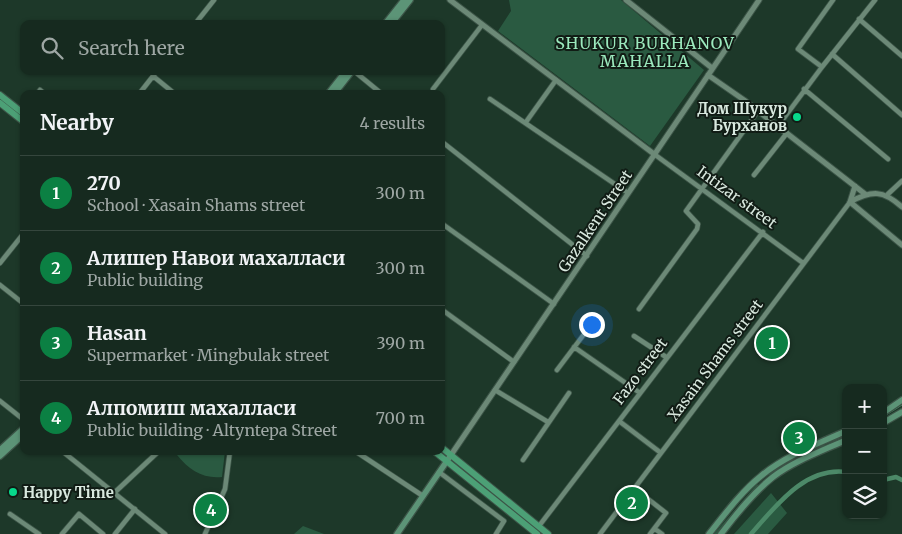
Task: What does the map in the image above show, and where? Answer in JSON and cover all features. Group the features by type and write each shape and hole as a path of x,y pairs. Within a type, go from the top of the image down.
{"main road":[{"path":"388,20 404,0"},
{"path":"394,20 410,0"},
{"path":"331,90 343,75"},
{"path":"337,90 350,75"},
{"path":"0,95 20,113"},
{"path":"0,103 20,114"},
{"path":"887,410 902,400"},
{"path":"887,421 902,412"},
{"path":"0,450 20,432"},
{"path":"709,534 737,500 761,476 782,462 842,432"},
{"path":"0,456 20,438"},
{"path":"826,440 830,447"},
{"path":"721,534 748,501 766,483 784,470 842,442"},
{"path":"445,450 548,534"},
{"path":"439,455 538,534"},
{"path":"397,534 451,455"},
{"path":"761,476 766,483"}],"street":[{"path":"198,20 214,0"},
{"path":"450,0 654,154"},
{"path":"626,0 712,68"},
{"name":"Gazalkent Street","path":"451,455 759,0"},
{"path":"822,66 798,49 833,0"},
{"path":"778,126 804,89 875,0"},
{"path":"859,19 902,56"},
{"path":"445,74 482,25"},
{"path":"832,54 902,114"},
{"path":"358,75 377,90"},
{"path":"434,89 444,75"},
{"path":"708,75 778,126 865,194"},
{"path":"142,90 153,76 170,90"},
{"path":"526,122 556,80"},
{"path":"804,89 888,159"},
{"path":"490,99 628,193"},
{"path":"638,310 697,229 698,224 686,211 758,111"},
{"path":"754,175 787,133"},
{"path":"445,143 587,256"},
{"name":"Intizar street","path":"654,154 803,263"},
{"path":"850,202 865,194 888,194 902,181"},
{"path":"850,202 854,186"},
{"path":"888,194 902,207"},
{"path":"850,202 902,245"},
{"name":"Xasain Shams street","path":"600,534 850,202"},
{"path":"445,226 554,304"},
{"name":"Fazo street","path":"539,526 763,232"},
{"path":"0,263 20,238"},
{"path":"0,285 20,301"},
{"path":"445,312 514,362"},
{"path":"557,370 591,324"},
{"path":"634,336 666,357"},
{"path":"574,348 640,393"},
{"path":"495,390 548,422"},
{"path":"522,460 569,393"},
{"path":"0,401 20,417"},
{"path":"619,421 661,453"},
{"path":"67,455 165,534"},
{"path":"114,494 155,455"},
{"path":"205,534 225,489 229,455"},
{"path":"361,455 423,496"},
{"path":"439,472 504,521 496,534"},
{"path":"634,488 666,513 650,534"},
{"path":"115,534 135,510"},
{"path":"10,514 39,534"},
{"path":"62,534 79,514 103,534"},
{"path":"654,529 662,534"}],"green space":[{"path":"509,0 621,0 704,70 650,146 498,31 511,11"},
{"path":"823,444 825,446 788,464 769,476 768,474"},
{"path":"177,455 225,455 222,477 203,475 186,465"},
{"path":"757,484 759,486 717,534 714,534"},
{"path":"771,493 787,513 768,534 734,534"},
{"path":"303,526 324,534 294,534"}],"waterway":[{"path":"887,414 902,405"},
{"path":"834,440 842,437"},
{"path":"751,534 781,501 804,482 831,472 842,472"},
{"path":"887,479 896,477 902,480"}],"place":[{"name":"Дом Шукур Бурханов","path":"797,117"},
{"name":"270","path":"772,343"},
{"name":"Hasan","path":"799,438"},
{"name":"Happy Time","path":"13,492"},
{"name":"Алишер Навои махалласи","path":"632,503"},
{"name":"Алпомиш махалласи","path":"211,510"}],"district":[{"name":"SHUKUR BURHANOV MAHALLA","path":"645,52"}]}
